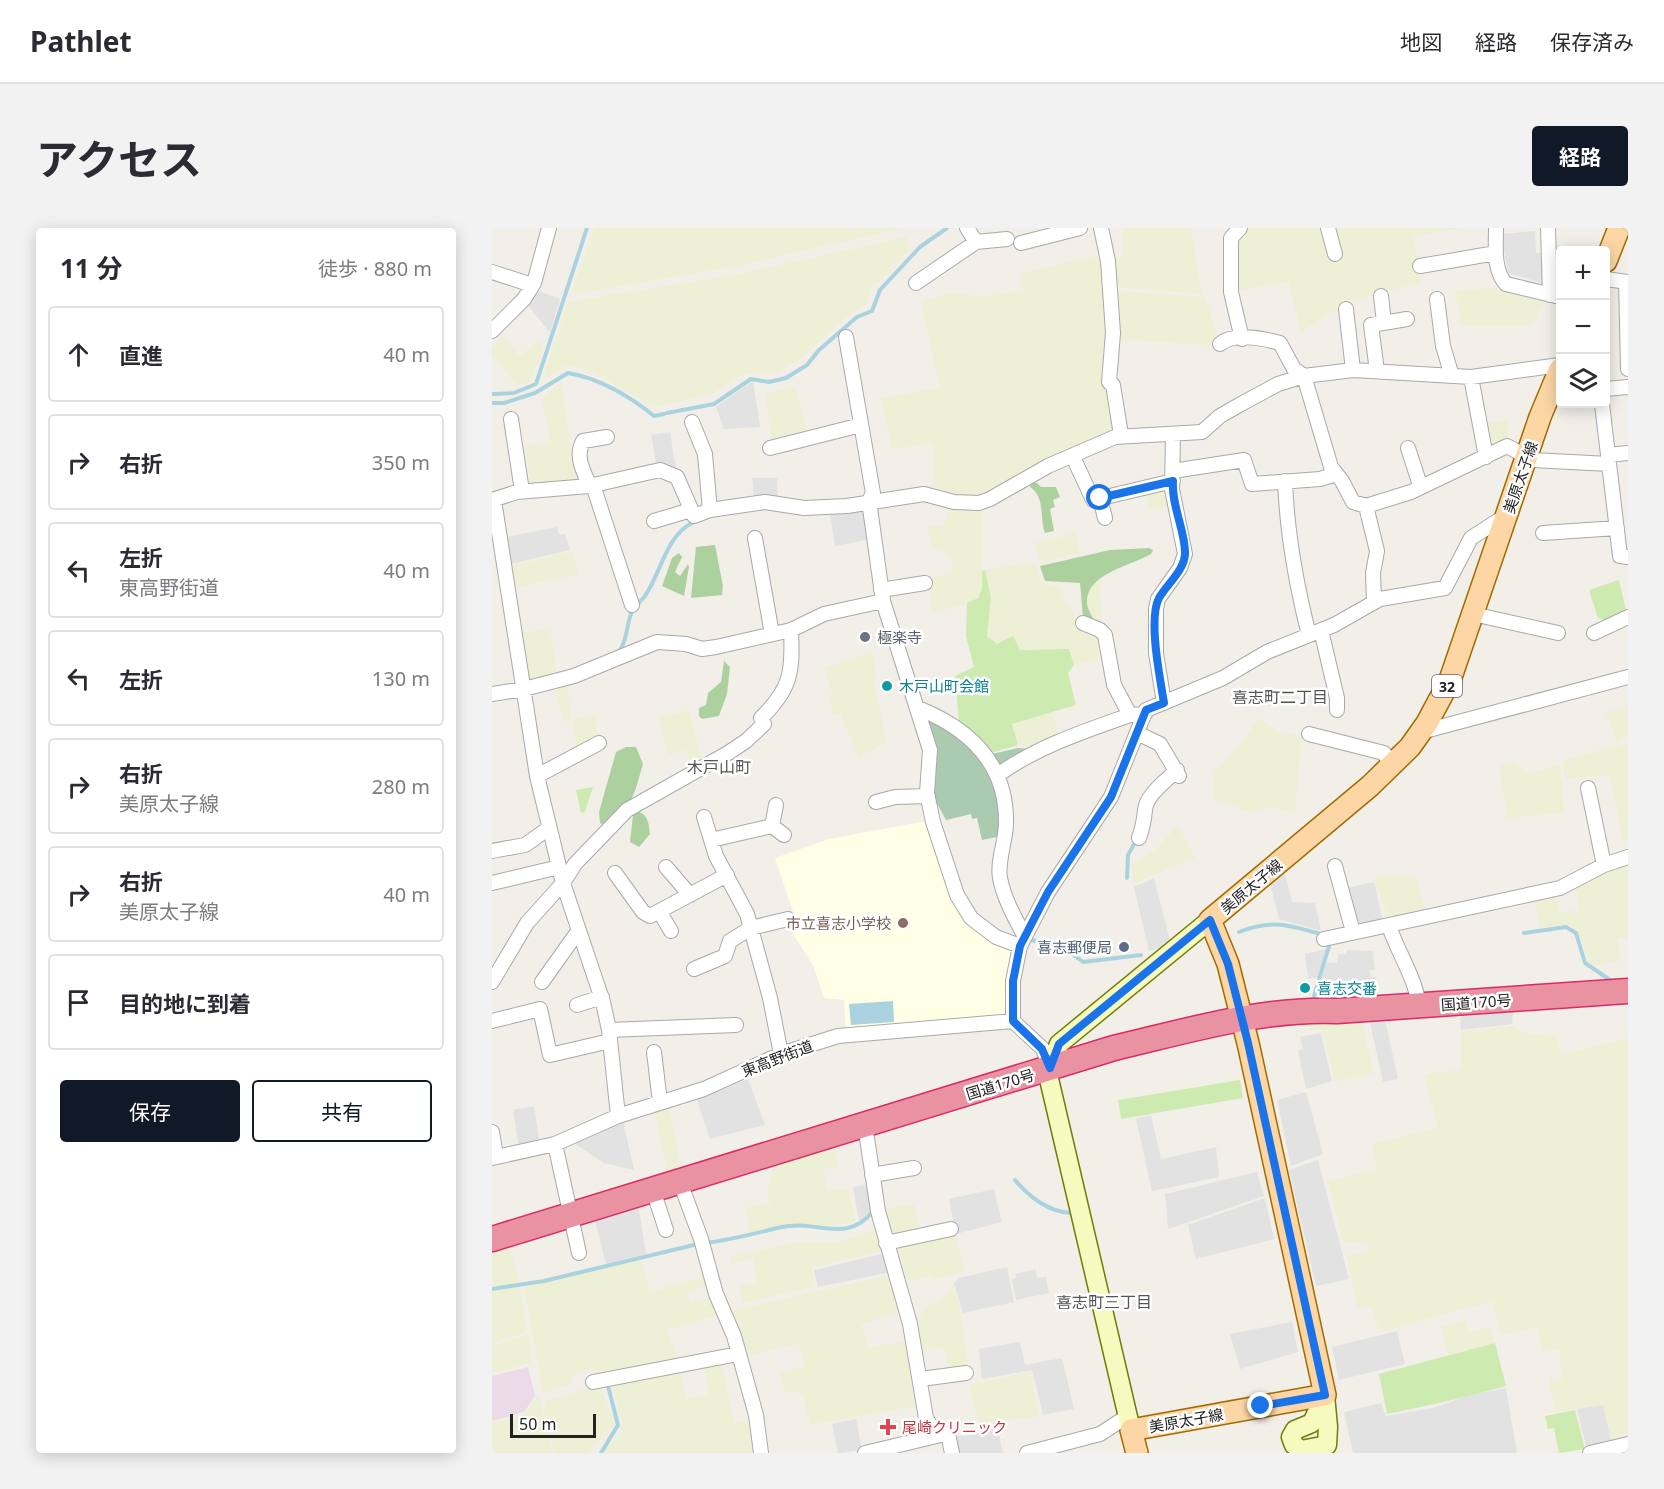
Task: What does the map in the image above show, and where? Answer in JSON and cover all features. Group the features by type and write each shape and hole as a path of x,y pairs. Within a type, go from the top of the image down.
{"highway":[{"name":"国道170号","path":"492,1239 1114,1048 1242,1019 1305,1009 1337,1011 1628,991"}],"main road":[{"path":"1610,249 1619,228"},
{"name":"美原太子線","path":"1137,1453 1130,1425 1325,1395 1242,1019 1228,964 1210,920 1370,786 1400,758 1421,732 1450,680 1556,378"}],"street":[{"path":"967,228 975,242"},
{"path":"1021,243 1080,228"},
{"path":"1101,228 1108,261 1113,333 1109,382 1113,385 1121,435"},
{"path":"1240,228 1231,238 1231,292 1242,339"},
{"path":"1328,228 1335,254"},
{"path":"1496,228 1496,254 1500,278 1506,284 1555,296 1548,228"},
{"path":"492,331 524,299 532,285 544,229"},
{"path":"916,283 975,242 1007,239"},
{"path":"1420,266 1496,254"},
{"path":"492,272 532,285"},
{"path":"1610,280 1627,282 1628,369"},
{"path":"1381,296 1384,323"},
{"path":"1437,299 1443,346 1452,376"},
{"path":"1346,309 1354,325 1353,370"},
{"path":"1377,372 1371,325 1407,319"},
{"path":"846,337 873,493 869,501 882,596 930,750 928,796 933,822 957,896 971,918 996,937 1023,942"},
{"path":"1220,344 1224,340 1242,339 1264,339 1280,343 1294,369 1304,376 1331,467 1353,502 1366,506 1411,492 1420,485 1508,446 1533,460 1608,460 1628,453"},
{"path":"618,1116 610,1035 602,997 562,883 537,776 493,500 522,491 592,485 660,470 677,477 694,516 710,510 765,502 804,508 847,506 924,494 954,502 979,503 1048,466 1121,435 1173,435 1202,432 1220,416 1241,404 1278,384 1304,376 1353,370 1471,377 1556,367"},
{"path":"1471,377 1486,457"},
{"path":"1610,389 1628,387"},
{"path":"1602,408 1608,460 1620,521 1620,556 1628,557"},
{"path":"511,419 522,491"},
{"path":"692,422 711,452 710,510"},
{"path":"770,448 861,425"},
{"path":"1164,703 1156,653 1156,609 1158,599 1180,568 1185,554 1173,476 1173,435"},
{"path":"607,437 583,441 578,450 583,472 592,485 632,605"},
{"path":"1408,448 1420,485"},
{"path":"1073,456 1093,500 1173,476 1244,460 1252,484 1320,479 1336,474"},
{"path":"1285,481 1293,559 1337,698 1337,710"},
{"path":"1100,498 1105,519"},
{"path":"1366,506 1377,551 1373,573 1374,602"},
{"path":"654,521 691,510"},
{"path":"1050,1068 1042,1049 1013,1021 1013,981 1023,942 1048,892 1111,797 1146,710 1223,678 1267,652 1315,633 1374,602 1409,593 1444,588 1471,538 1508,514"},
{"path":"1543,533 1620,521"},
{"path":"755,538 772,634"},
{"path":"492,694 524,689 574,676 657,642 686,644 702,650 791,630 824,614 925,583"},
{"path":"1473,614 1558,633"},
{"path":"1594,633 1628,617"},
{"path":"1083,623 1105,635 1114,685 1130,715"},
{"path":"492,982 527,923 562,883 575,864 627,810 728,753 764,724 761,718 784,693 793,656 791,630"},
{"path":"1421,732 1628,677"},
{"path":"918,708 954,725 987,758 998,775 1004,796 1006,824 1000,876 1023,942"},
{"path":"998,775 1014,763 1045,748 1130,715 1145,714"},
{"path":"1137,734 1160,744 1178,773 1151,796 1144,809 1146,820 1139,838"},
{"path":"1309,734 1384,753 1392,766"},
{"path":"537,776 599,743"},
{"path":"1588,788 1604,865"},
{"path":"876,802 894,797 928,796"},
{"path":"711,840 778,830 776,805"},
{"path":"704,817 716,856 747,914 770,998 781,1054"},
{"path":"492,851 525,845 549,828"},
{"path":"1324,939 1560,888 1604,865 1628,857"},
{"path":"1335,866 1353,933"},
{"path":"492,883 559,867"},
{"path":"666,867 690,895"},
{"path":"615,873 643,912 650,916 727,875"},
{"path":"659,911 671,931"},
{"path":"694,969 725,956 730,941 751,928 788,920"},
{"path":"1130,1425 1049,1079 1050,1068 1059,1044 1210,920"},
{"path":"1389,926 1398,955 1413,981 1419,1005"},
{"path":"542,982 579,930"},
{"path":"577,1005 602,997"},
{"path":"492,1021 540,1009 550,1055 610,1035 736,1025"},
{"name":"東高野街道","path":"494,1157 555,1144 618,1116 704,1089 781,1054 838,1036 1013,1021"},
{"path":"654,1052 660,1102"},
{"path":"866,1125 872,1175 886,1243 910,1324 926,1418 934,1431 948,1434 952,1453"},
{"path":"492,1132 494,1157"},
{"path":"555,1144 579,1253"},
{"path":"872,1175 914,1168"},
{"path":"680,1182 738,1354 756,1415 761,1453"},
{"path":"653,1190 666,1230"},
{"path":"886,1243 951,1229"},
{"path":"593,1382 738,1354"},
{"path":"921,1379 966,1373"},
{"path":"1027,1453 1100,1434 1120,1421 1130,1425"},
{"path":"865,1453 945,1434"},
{"path":"1590,1453 1628,1444"}],"shaded area":[{"path":"594,228 902,228 732,267 572,294"},
{"path":"1125,228 1191,228 1202,294 1115,287 1113,260 1122,256"},
{"path":"1236,228 1463,228 1414,236 1421,283 1349,301 1301,332 1288,281 1240,291"},
{"path":"1535,231 1536,253 1546,252 1545,284 1508,273 1503,234"},
{"path":"906,237 911,248 878,283 873,284 866,305 849,315 802,358 777,373 745,373 712,394 660,406 653,406 595,374 576,367 566,366 548,378 543,377 568,302 734,275"},
{"path":"1104,254 1115,424 1112,429 1096,442 980,497 950,494 934,488 934,444 892,449 881,398 940,388 921,302 948,294 990,296 1025,290 1020,274"},
{"path":"1503,288 1547,298 1531,326 1461,326 1455,290"},
{"path":"536,290 560,299 550,333 527,304"},
{"path":"1115,291 1206,297 1218,342 1203,345 1116,339"},
{"path":"503,335 519,356 539,341 544,349 530,382 517,385 492,355 492,349"},
{"path":"561,381 571,446 580,482 531,486 525,445 550,442 542,398"},
{"path":"753,381 760,427 724,429 716,407"},
{"path":"796,386 807,435 772,444 765,394"},
{"path":"1509,420 1507,446 1489,451 1484,424"},
{"path":"670,432 676,470 657,468 651,435"},
{"path":"752,478 777,478 778,498 754,499"},
{"path":"1164,485 1172,506 1148,510 1148,488"},
{"path":"865,509 871,539 835,546 830,513"},
{"path":"949,509 982,509 982,590 974,602 932,613 929,589 933,578 951,574 953,564 949,554 932,548 927,527 944,525"},
{"path":"557,527 559,535 565,534 570,550 511,564 507,537"},
{"path":"1076,533 1080,553 1040,563 1035,543"},
{"path":"573,551 578,574 515,588 511,566"},
{"path":"1036,562 1042,583 1060,587 1066,603 1080,624 1101,636 1106,658 1074,665 1069,649 1020,649 1018,643 997,644 987,636 991,598 985,570"},
{"path":"1100,577 1102,623 1094,621 1087,604 1090,590"},
{"path":"550,628 557,673 528,681 522,633"},
{"path":"872,652 877,678 873,679 887,742 859,757 840,714 834,715 830,699 833,697 824,668"},
{"path":"567,686 571,720 563,722 556,689"},
{"path":"1627,705 1628,735 1617,741 1606,713"},
{"path":"689,710 701,758 689,762 686,750 668,755 658,718"},
{"path":"1053,712 1060,741 1040,748 1018,745 1012,724"},
{"path":"595,714 598,739 577,750 573,719"},
{"path":"926,716 952,728 995,773 1002,836 982,840 977,818 972,819 971,814 946,820 934,798 935,753"},
{"path":"1259,718 1277,731 1299,736 1301,739 1295,814 1277,808 1264,808 1251,812 1213,799 1215,771 1236,749"},
{"path":"1628,743 1628,839 1623,840 1609,775 1565,779 1563,762 1566,759"},
{"path":"1018,748 1038,750 1000,771 992,754"},
{"path":"1511,762 1517,763 1528,774 1560,765 1564,813 1507,818 1499,767"},
{"name":"市立喜志小学校","path":"932,820 954,900 1011,947 1008,980 1010,1014 1004,1019 846,1032 844,1000 824,998 813,965 792,933 789,921 794,915 775,858 829,839"},
{"path":"1178,825 1195,858 1133,884 1130,864 1153,852"},
{"path":"1628,861 1628,938 1618,938 1621,961 1589,965 1584,947 1571,924 1539,928 1535,898 1556,894 1560,913 1579,910 1575,885"},
{"path":"1284,870 1292,902 1315,903 1321,931 1279,919 1269,879"},
{"path":"1377,875 1414,875 1427,912 1389,921 1376,883"},
{"path":"1154,878 1170,941 1165,947 1149,951 1134,887"},
{"path":"1374,882 1383,921 1355,927 1346,888"},
{"path":"1327,949 1318,977 1308,979 1305,954"},
{"path":"1347,950 1373,951 1375,970 1370,970 1370,977 1376,977 1377,992 1316,996 1327,962 1337,963 1338,954 1346,954"},
{"path":"1513,1011 1512,1024 1461,1030 1460,1017"},
{"path":"1384,1015 1398,1079 1383,1082 1369,1018"},
{"path":"1361,1018 1374,1073 1335,1082 1322,1030 1310,1030 1309,1022"},
{"path":"1512,1026 1525,1033 1555,1036 1562,1054 1628,1038 1628,1446 1612,1445 1602,1405 1555,1412 1549,1378 1562,1380 1559,1349 1543,1352 1538,1327 1500,1335 1493,1301 1379,1332 1371,1306 1358,1309 1346,1256 1369,1250 1367,1241 1344,1243 1327,1181 1377,1170 1372,1144 1438,1128 1424,1074 1461,1070 1461,1032"},
{"path":"1321,1033 1332,1081 1306,1089 1298,1051 1303,1049 1300,1037"},
{"path":"748,1079 765,1125 710,1139 697,1100"},
{"path":"1306,1092 1323,1154 1291,1166 1277,1100"},
{"path":"534,1106 540,1145 519,1148 513,1110"},
{"path":"669,1107 679,1153 680,1171 667,1170 654,1111"},
{"path":"1151,1115 1161,1159 1216,1147 1219,1177 1152,1191 1136,1119"},
{"path":"623,1122 634,1170 604,1163 575,1144"},
{"path":"835,1146 838,1167 824,1169 826,1191 848,1189 856,1222 824,1226 790,1224 750,1235 745,1208 770,1203 767,1188 775,1164"},
{"path":"1318,1160 1349,1279 1316,1286 1289,1170"},
{"path":"1257,1172 1264,1196 1168,1229 1165,1194"},
{"path":"871,1184 875,1208 859,1221 853,1187"},
{"path":"994,1189 1002,1222 956,1234 949,1199"},
{"path":"1265,1198 1274,1239 1196,1259 1188,1225"},
{"path":"638,1204 646,1254 606,1264 594,1217"},
{"path":"914,1204 920,1232 897,1236 891,1233 886,1209"},
{"path":"880,1228 885,1251 812,1268 816,1286 743,1303 739,1286 758,1282 753,1259 732,1264 730,1257 797,1242 839,1242"},
{"path":"955,1234 965,1272 932,1280 931,1276 908,1282 907,1277 903,1278 895,1245"},
{"path":"509,1243 519,1283 492,1287 492,1249"},
{"path":"886,1253 891,1272 818,1287 814,1270"},
{"path":"641,1259 650,1292 709,1276 711,1284 687,1293 690,1304 715,1296 723,1314 667,1330 678,1358 598,1376 593,1368 575,1373 570,1384 543,1393 524,1286"},
{"path":"1007,1267 1014,1302 963,1313 954,1283 959,1278"},
{"path":"1035,1269 1037,1278 1046,1277 1049,1293 1016,1300 1012,1280 1016,1278 1015,1274"},
{"path":"892,1274 902,1312 861,1324 868,1347 910,1341 921,1405 810,1425 803,1396 796,1391 785,1393 780,1373 805,1366 798,1343 745,1356 732,1311"},
{"path":"520,1285 527,1332 492,1343 492,1289"},
{"path":"953,1285 959,1304 969,1369 950,1372 944,1348 921,1350 915,1326 924,1309 946,1295"},
{"path":"1465,1320 1470,1332 1490,1327 1495,1343 1448,1356 1441,1327"},
{"path":"1292,1322 1298,1352 1240,1369 1230,1334"},
{"path":"1397,1331 1405,1364 1339,1380 1332,1347"},
{"path":"529,1334 531,1363 492,1373 492,1346"},
{"path":"1020,1342 1025,1365 1062,1358 1074,1409 1043,1415 1032,1370 982,1379 979,1349"},
{"path":"722,1364 734,1423 753,1420 758,1453 600,1453 619,1437 622,1422 611,1381 679,1368 686,1399 709,1394 704,1366"},
{"path":"528,1367 535,1396 524,1412 492,1421 492,1376"},
{"path":"1030,1372 1040,1416 980,1424 971,1394 971,1384"},
{"path":"600,1385 615,1425 588,1453 555,1453 544,1412 545,1401"},
{"path":"1506,1388 1517,1453 1353,1453 1344,1412 1381,1403 1386,1416 1433,1408 1467,1396"},
{"path":"539,1394 553,1453 492,1453 492,1424 524,1414"},
{"path":"1603,1405 1612,1445 1587,1449 1577,1409"},
{"path":"856,1419 862,1450 838,1453 832,1424"},
{"path":"997,1427 1003,1453 957,1453 955,1436 971,1435"}],"green space":[{"path":"1032,483 1037,483 1041,487 1056,487 1060,497 1053,500 1055,507 1050,509 1054,531 1045,533 1040,502 1035,491 1030,487"},
{"path":"715,545 723,586 722,595 691,598 696,547"},
{"path":"1149,548 1153,550 1151,554 1111,572 1094,584 1087,603 1094,621 1083,617 1080,583 1045,581 1040,566 1110,550"},
{"path":"679,553 682,557 675,572 680,576 688,564 689,567 684,596 662,586 672,558"},
{"path":"985,570 991,598 987,636 997,644 1013,636 1020,650 1069,649 1074,665 1068,673 1076,705 1012,724 1018,745 990,753 959,721 955,676 974,667 966,636 967,603 978,598 982,589 982,571"},
{"path":"1619,580 1627,615 1605,620 1598,618 1589,590"},
{"path":"724,661 730,667 727,694 719,716 702,719 699,716 699,708 706,705 708,693 721,682"},
{"path":"626,747 636,747 643,764 626,813 606,826 600,823 599,812 616,752"},
{"path":"593,787 585,812 581,813 576,790"},
{"path":"637,811 646,817 650,834 639,847 630,842 633,815"},
{"path":"1240,1080 1243,1098 1121,1119 1118,1100"},
{"path":"1495,1343 1506,1386 1387,1414 1379,1374"},
{"path":"1575,1410 1585,1449 1559,1453 1554,1428 1548,1429 1545,1416"}],"water":[{"path":"893,1001 894,1022 851,1025 849,1004"}],"waterway":[{"path":"492,394 514,393 536,384 587,228"},
{"path":"667,413 714,404 751,379 769,382 786,378 807,365 819,350 857,317 872,311 880,290 920,247 947,228"},
{"path":"492,403 504,403 535,393 568,373 591,379 614,389 654,416 664,414"},
{"path":"617,653 625,640 631,614 651,587 670,546 683,529 692,523"},
{"path":"1127,878 1128,855 1137,839"},
{"path":"1239,932 1273,924 1325,935"},
{"path":"1524,933 1566,927 1576,933 1585,963 1613,982"},
{"path":"1028,940 1058,943 1083,962 1141,955"},
{"path":"1314,996 1330,943"},
{"path":"1015,1180 1047,1207 1071,1213"},
{"path":"705,1243 794,1225 830,1229 852,1227 863,1221 873,1211"},
{"path":"492,1289 544,1281 698,1244"},
{"path":"601,1453 618,1425 607,1382"}],"place":[{"name":"極楽寺","path":"865,637"},
{"name":"木戸山町会館","path":"887,686"},
{"name":"市立喜志小学校","path":"903,923"},
{"name":"喜志郵便局","path":"1124,947"},
{"name":"喜志交番","path":"1305,988"},
{"name":"尾崎クリニック","path":"888,1427"}],"district":[{"name":"喜志町二丁目","path":"1280,697"},
{"name":"木戸山町","path":"719,767"},
{"name":"喜志町三丁目","path":"1104,1302"}],"route":[{"path":"1100,498 1107,494 1173,481 1172,489 1185,554 1180,568 1158,599 1156,609 1156,653 1164,703 1146,710 1111,797 1048,892 1020,946 1013,981 1013,1021 1042,1049 1050,1068 1059,1044 1210,920 1228,964 1248,1043 1270,1153 1325,1395 1261,1406"}]}
